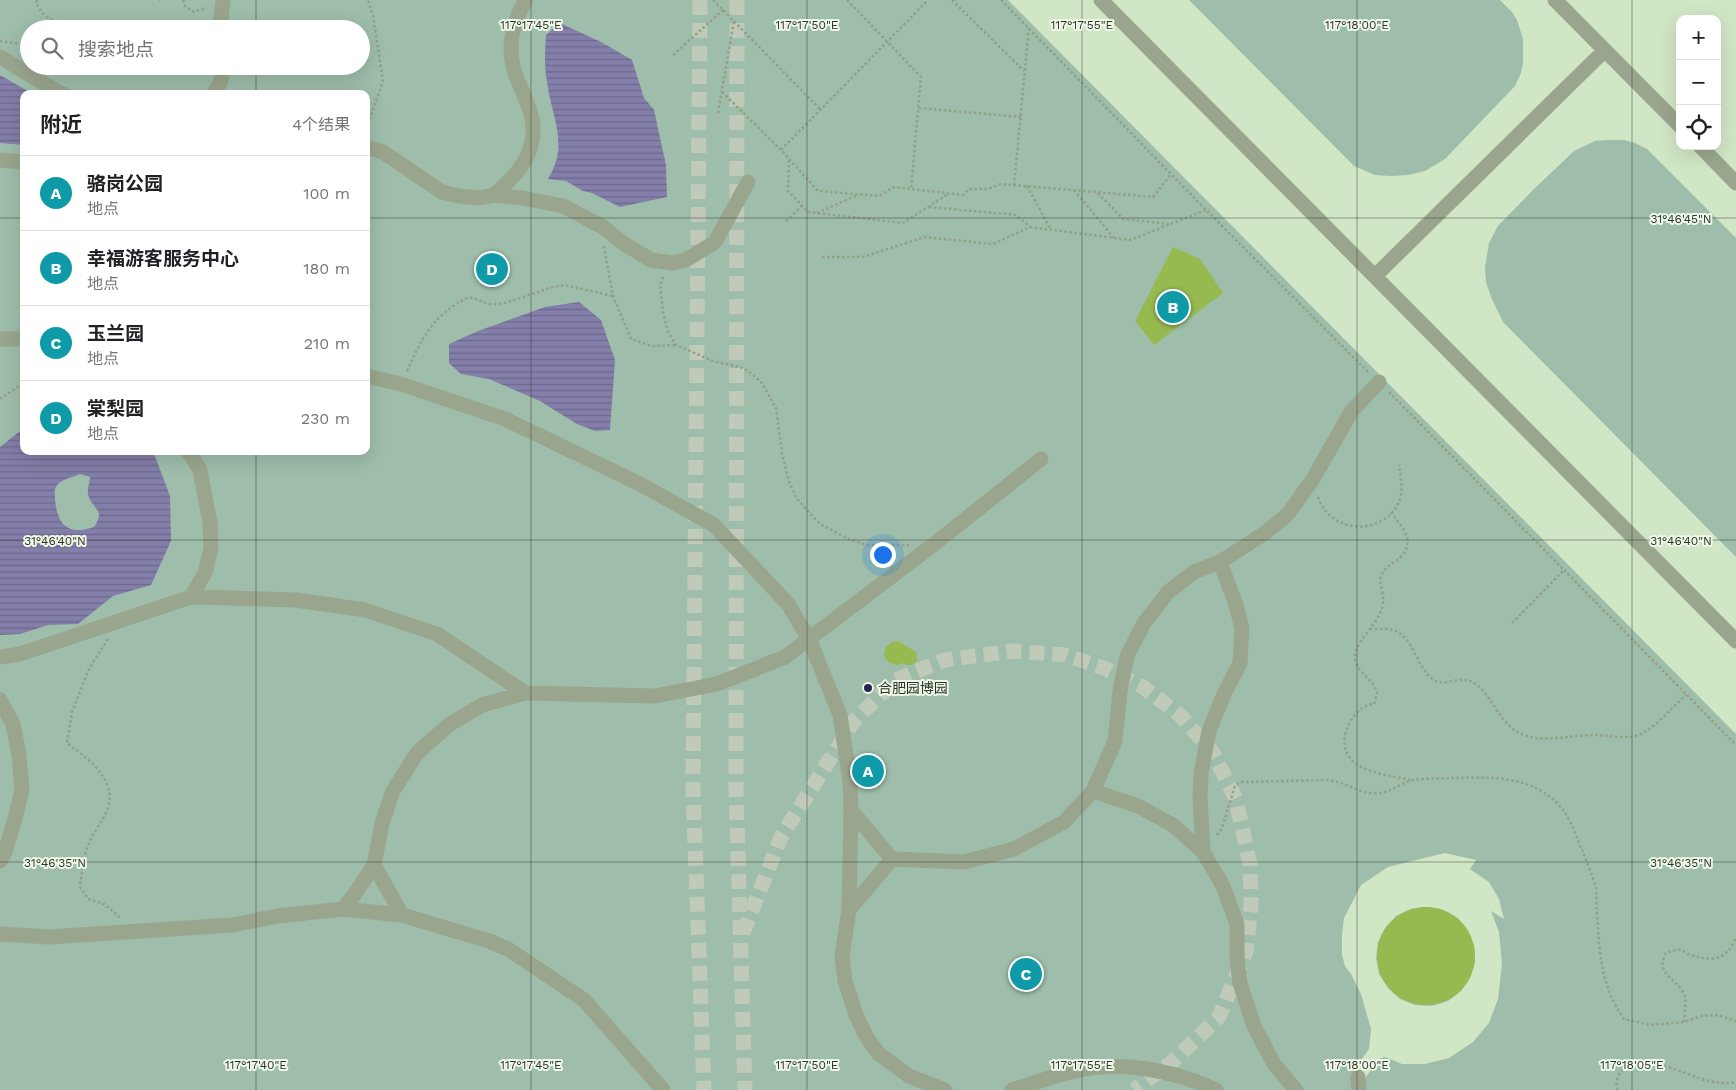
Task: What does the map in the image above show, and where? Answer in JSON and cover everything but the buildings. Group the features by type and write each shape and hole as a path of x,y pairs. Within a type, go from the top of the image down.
{"street":[{"path":"494,196 518,171 528,154 533,140 532,119 527,100 514,70 511,55 514,26 526,0"},
{"path":"1101,0 1736,640"},
{"path":"1554,0 1676,122"},
{"path":"221,20 223,2"},
{"path":"1375,276 1605,50"},
{"path":"0,57 20,69"},
{"path":"30,75 55,90"},
{"path":"216,90 222,75"},
{"path":"370,148 383,152 442,192 479,198 494,196 523,198 563,206 602,227 623,243 651,260 672,263 686,260 716,242 748,182"},
{"path":"1704,150 1736,183"},
{"path":"0,160 20,162"},
{"path":"0,339 20,339"},
{"path":"370,377 401,384 505,419 640,484 714,525 788,604 809,639 840,715 850,781 851,810 849,910 842,956 846,981 856,1015 866,1036 878,1053 909,1076 945,1090"},
{"path":"851,810 892,859 964,862 1014,850 1064,822 1094,791 1115,741 1120,691 1127,656 1144,623 1168,592 1194,572 1220,562 1265,533 1288,514 1313,479 1351,412 1379,382"},
{"path":"191,455 200,470 210,523 211,548 205,573 192,597"},
{"path":"343,909 374,864 382,823 393,791 418,753 450,724 482,704 525,693 655,696 717,684 785,657 933,545 1041,459"},
{"path":"1220,562 1236,605 1242,628 1240,663 1224,694 1209,731 1201,773 1200,798 1203,847 1223,886 1237,924 1237,960 1240,983 1254,1026 1274,1064 1296,1090"},
{"path":"0,657 20,654 192,597 296,600 365,610 437,634 525,693"},
{"path":"0,700 13,724 19,755 22,790 5,852 0,861"},
{"path":"1094,791 1138,806 1173,825 1203,847"},
{"path":"849,910 892,859"},
{"path":"374,864 402,915"},
{"path":"0,934 49,937 232,925 278,916 343,909 402,915 489,941 508,949 584,1000 663,1090"},
{"path":"1012,1090 1052,1077 1102,1067 1147,1069 1192,1080 1216,1090"}],"path":[{"path":"37,0 36,3 42,13 51,20"},
{"path":"183,0 186,6 194,12 223,2"},
{"path":"368,0 373,16 383,81 370,118"},
{"path":"713,0 820,109"},
{"path":"847,0 921,77 911,189"},
{"path":"781,150 928,0"},
{"path":"952,0 1025,71"},
{"path":"674,55 723,10"},
{"path":"718,113 734,20"},
{"path":"1014,185 1029,28"},
{"path":"0,41 20,44"},
{"path":"722,92 789,158 818,191 879,196 894,187 962,194 970,189 987,189 1001,184 1153,197 1171,174"},
{"path":"918,108 1021,117"},
{"path":"789,158 788,191 808,212 902,223 950,193"},
{"path":"1026,186 1051,230"},
{"path":"1074,190 1114,238"},
{"path":"1097,192 1123,219 1171,224"},
{"path":"816,213 859,194"},
{"path":"786,221 802,206"},
{"path":"927,207 1016,215 1030,228"},
{"path":"822,257 863,257 925,237 994,244 1030,228 1130,240 1206,210"},
{"path":"602,227 603,242 614,296 631,339 652,346 676,345 713,361 743,368 762,383 776,408 782,453 789,482 797,500 820,524 849,539 867,545 933,545"},
{"path":"672,263 664,274 660,285 663,312 668,332 676,345"},
{"path":"401,384 429,328 452,305 469,297 490,304 502,304 553,287 565,285 614,296"},
{"path":"0,399 20,386"},
{"path":"1313,479 1321,506 1328,515 1340,522 1360,527 1372,526 1383,521 1399,503 1402,490 1399,465"},
{"path":"1391,512 1406,533 1408,544 1404,554 1381,575 1380,583 1384,603 1381,612 1358,647 1355,656 1358,667 1374,686 1377,694 1374,704 1367,704 1357,711 1349,724 1345,735 1349,757 1361,767 1412,780 1491,777 1518,781 1545,793 1558,803 1567,817 1596,888 1600,959 1605,981 1613,1002 1624,1018 1651,1025 1684,1022 1702,1016 1718,1015 1736,1022"},
{"path":"1512,623 1564,570"},
{"path":"1370,629 1394,630 1406,639 1430,678 1442,684 1457,680 1470,681 1480,688 1504,721 1520,733 1537,737 1636,736 1652,726 1686,694"},
{"path":"110,636 89,669 72,712 67,742 96,768 107,782 110,803 89,842 80,887 88,899 104,904 121,917 127,932"},
{"path":"1203,847 1216,837 1222,828 1235,786 1240,782 1328,780 1340,781 1365,793 1378,793 1394,790 1412,780"},
{"path":"1684,1022 1685,996 1680,986 1668,977 1662,967 1662,959 1666,953 1681,950 1704,958 1714,958 1726,954 1732,948 1736,937"},
{"path":"1618,1090 1617,1080 1620,1074 1626,1068 1637,1064 1660,1064 1723,1084 1736,1082"}],"shaded area":[{"name":"合肥园博园","path":"0,0 1736,0 1736,1090 0,1090"},
{"path":"1008,0 1189,0 1354,166 1375,175 1391,176 1425,171 1445,159 1515,86 1523,63 1523,39 1517,20 1500,0 1736,0 1736,238 1647,149 1624,140 1595,141 1574,151 1498,226 1489,243 1485,268 1486,282 1491,297 1503,322 1736,557 1736,734"},
{"path":"560,23 601,42 632,60 644,98 654,110 666,165 667,197 620,207 592,193 583,191 566,181 548,179 558,154 558,142 546,75 546,35"},
{"path":"0,75 26,90 20,90 20,145 0,143"},
{"path":"579,302 601,320 615,360 610,430 595,431 577,424 540,401 489,379 461,374 449,363 449,344 478,331 545,307"},
{"path":"20,431 20,455 155,455 170,496 171,541 151,585 113,596 78,624 48,625 20,634 0,635 0,447","holes":["80,474 90,477 88,490 90,499 99,513 98,521 94,527 77,530 71,529 61,522 58,516 55,488 63,481"]},
{"path":"1445,853 1476,860 1470,869 1489,882 1499,899 1504,919 1491,911 1499,932 1502,964 1498,999 1489,1023 1473,1042 1449,1058 1425,1064 1402,1064 1385,1057 1378,1059 1364,1080 1352,1073 1369,1049 1371,1029 1361,994 1345,966 1342,955 1342,935 1344,918 1361,885 1388,867","holes":["1427,907 1443,910 1458,918 1468,931 1474,946 1475,962 1470,978 1461,991 1448,1001 1432,1006 1415,1005 1400,999 1388,988 1379,974 1376,958 1378,942 1385,928 1396,916 1411,909"]}],"tunnel":[{"path":"700,0 693,788 704,1090"},
{"path":"737,0 736,788 745,1090"},
{"path":"743,933 781,837 854,721 896,680 944,660 1014,651 1065,655 1104,668 1143,687 1181,716 1213,753 1236,799 1250,865 1251,906 1246,952 1219,1017 1171,1063 1134,1090"}],"place":[{"name":"棠梨园","path":"492,269"},
{"name":"幸福游客服务中心","path":"1173,307"},
{"name":"合肥园博园","path":"868,688"},
{"name":"骆岗公园","path":"868,771"},
{"name":"玉兰园","path":"1026,974"}]}
